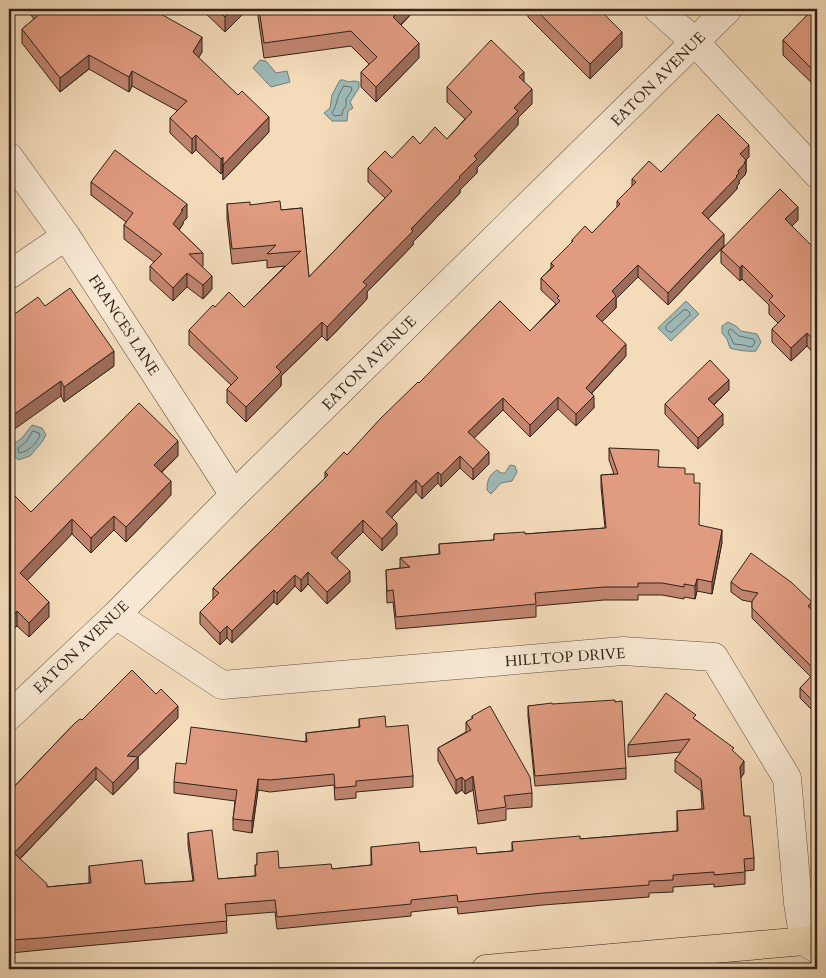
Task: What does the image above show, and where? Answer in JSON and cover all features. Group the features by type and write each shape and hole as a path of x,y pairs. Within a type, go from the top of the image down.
{"main road":[{"path":"486,969 813,943"}],"street":[{"path":"658,9 695,42 817,174"},
{"name":"EATON AVENUE","path":"9,716 116,614 234,495 728,9"},
{"name":"FRANCES LANE","path":"9,157 66,236 234,495"},
{"path":"9,275 66,236"},
{"name":"HILLTOP DRIVE","path":"116,614 222,685 623,651 714,657 788,778 798,903 813,943"}],"water":[{"path":"260,60 266,61 276,73 287,71 290,82 271,87 253,68"},
{"path":"340,80 359,82 359,88 350,102 353,108 348,111 347,121 332,121 324,113 330,108 332,95"},
{"path":"686,301 699,314 671,341 658,328"},
{"path":"728,322 741,331 757,334 761,342 756,351 730,348 727,339 722,333 722,326"},
{"path":"32,425 42,428 46,435 30,456 18,460 13,454 12,445 22,438"},
{"path":"510,465 515,466 517,472 512,481 501,483 491,494 487,490 490,476 497,470 505,473"}],"building":[{"path":"37,9 152,9 202,37 193,52 238,95 242,91 269,117 223,165 223,157 221,159 196,135 192,139 170,118 187,101 132,71 129,77 89,55 60,78 22,29 41,13"},
{"path":"216,9 233,9 225,17"},
{"path":"259,9 402,9 393,17 419,43 376,87 361,72 377,57 351,31 264,43"},
{"path":"535,9 599,9 622,32 590,64"},
{"path":"813,9 817,9 817,74 783,40"},
{"path":"491,40 524,72 519,77 532,89 514,108 518,111 474,156 477,159 411,229 413,231 363,282 367,285 327,327 322,322 276,367 281,372 246,407 227,389 238,378 189,330 213,305 215,307 229,292 244,307 301,251 267,254 276,245 232,249 227,204 250,202 250,205 280,201 281,210 302,208 309,277 392,191 368,168 385,151 392,158 413,136 420,144 435,127 447,139 472,112 447,87"},
{"path":"718,114 749,145 740,154 746,160 738,171 737,177 702,213 724,234 668,293 638,265 612,291 616,296 596,316 626,344 586,388 594,396 576,414 558,397 530,425 503,398 468,432 489,452 473,469 460,456 441,475 438,472 422,487 416,480 386,512 397,523 382,539 363,520 331,553 350,571 327,592 308,572 301,580 295,575 277,593 274,590 232,631 227,626 220,633 200,612 219,593 213,588 328,475 325,472 344,452 347,455 380,419 419,383 500,301 530,331 560,301 557,298 559,296 541,278 554,266 551,263 585,226 592,233 620,204 617,201 636,182 632,179 649,161 661,172"},
{"path":"115,150 187,204 173,224 203,253 189,254 212,276 203,285 187,273 173,288 150,266 162,254 124,225 133,213 91,182"},
{"path":"780,189 798,207 785,219 812,246 817,242 817,343 807,333 791,348 772,329 785,316 769,300 773,296 742,265 740,268 721,250"},
{"path":"70,288 114,351 64,387 61,381 9,418 9,318 38,297 45,306"},
{"path":"710,360 729,380 708,399 723,414 698,438 665,404"},
{"path":"139,403 178,441 154,465 171,481 126,527 114,516 91,538 72,519 20,573 49,602 29,623 17,611 9,620 9,501 14,495 31,512"},
{"path":"609,448 659,450 658,467 685,468 685,474 694,474 694,483 700,483 699,525 722,530 712,582 697,579 695,586 684,584 684,587 662,583 638,583 638,587 604,587 535,593 536,604 396,617 393,590 387,591 386,570 410,567 400,558 440,554 439,544 494,540 494,534 525,532 525,534 606,528 601,475 618,474"},
{"path":"751,553 791,582 812,602 808,606 817,615 817,705 800,688 816,671 752,608 752,601 758,593 742,590 731,582"},
{"path":"132,670 156,694 161,689 178,706 127,756 138,757 113,783 96,767 14,853 47,884 47,887 91,883 89,866 142,860 145,884 194,881 188,833 212,830 218,879 256,876 257,853 278,851 279,868 331,864 332,869 372,865 371,847 419,842 420,852 476,847 477,854 513,851 512,842 580,836 580,839 678,831 677,811 704,809 701,779 675,760 690,739 628,745 666,693 696,715 693,718 734,748 732,750 744,761 740,767 744,816 750,816 754,858 744,859 745,872 714,875 714,872 673,875 673,880 649,881 649,885 458,902 457,895 411,900 411,904 277,917 275,900 225,904 227,921 11,940 9,937 9,792 75,723 80,719 82,720"},
{"path":"615,700 615,702 622,701 626,768 535,776 528,706"},
{"path":"490,706 530,777 532,793 504,796 506,807 478,811 473,776 465,781 462,777 456,780 438,748 471,730 466,722 473,718 472,716"},
{"path":"385,716 386,727 408,725 413,776 356,781 356,786 335,788 334,774 270,780 258,779 252,821 233,819 237,790 174,782 176,763 186,764 191,727 307,742 306,733 360,727 359,719"}]}
